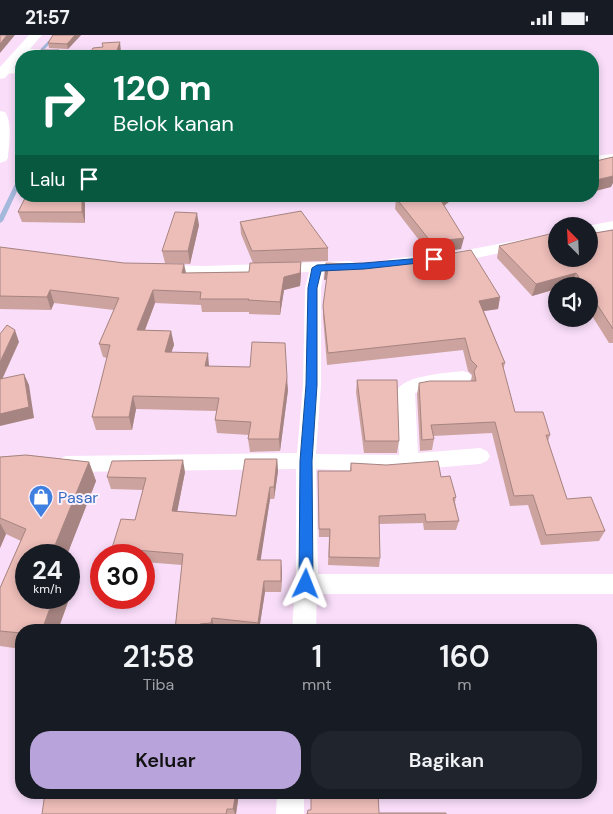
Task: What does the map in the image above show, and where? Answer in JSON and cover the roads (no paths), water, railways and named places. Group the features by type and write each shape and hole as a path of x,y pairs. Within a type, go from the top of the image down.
{"street":[{"path":"33,50 36,35"},
{"path":"1,73 15,64"},
{"path":"1,73 15,71"},
{"path":"0,115 2,130 0,158"},
{"path":"599,159 613,158"},
{"path":"598,228 613,225"},
{"path":"144,269 205,271 368,266 467,255 548,239"},
{"path":"304,624 306,461 312,385 313,288 317,268"},
{"path":"409,461 406,390 415,385 463,377"},
{"path":"51,464 306,461 385,464 480,456"},
{"path":"306,584 613,585"},
{"path":"290,814 291,799"}],"waterway":[{"path":"42,50 56,35"},
{"path":"0,221 15,190"}],"place":[{"name":"Pasar","path":"41,518"}]}
